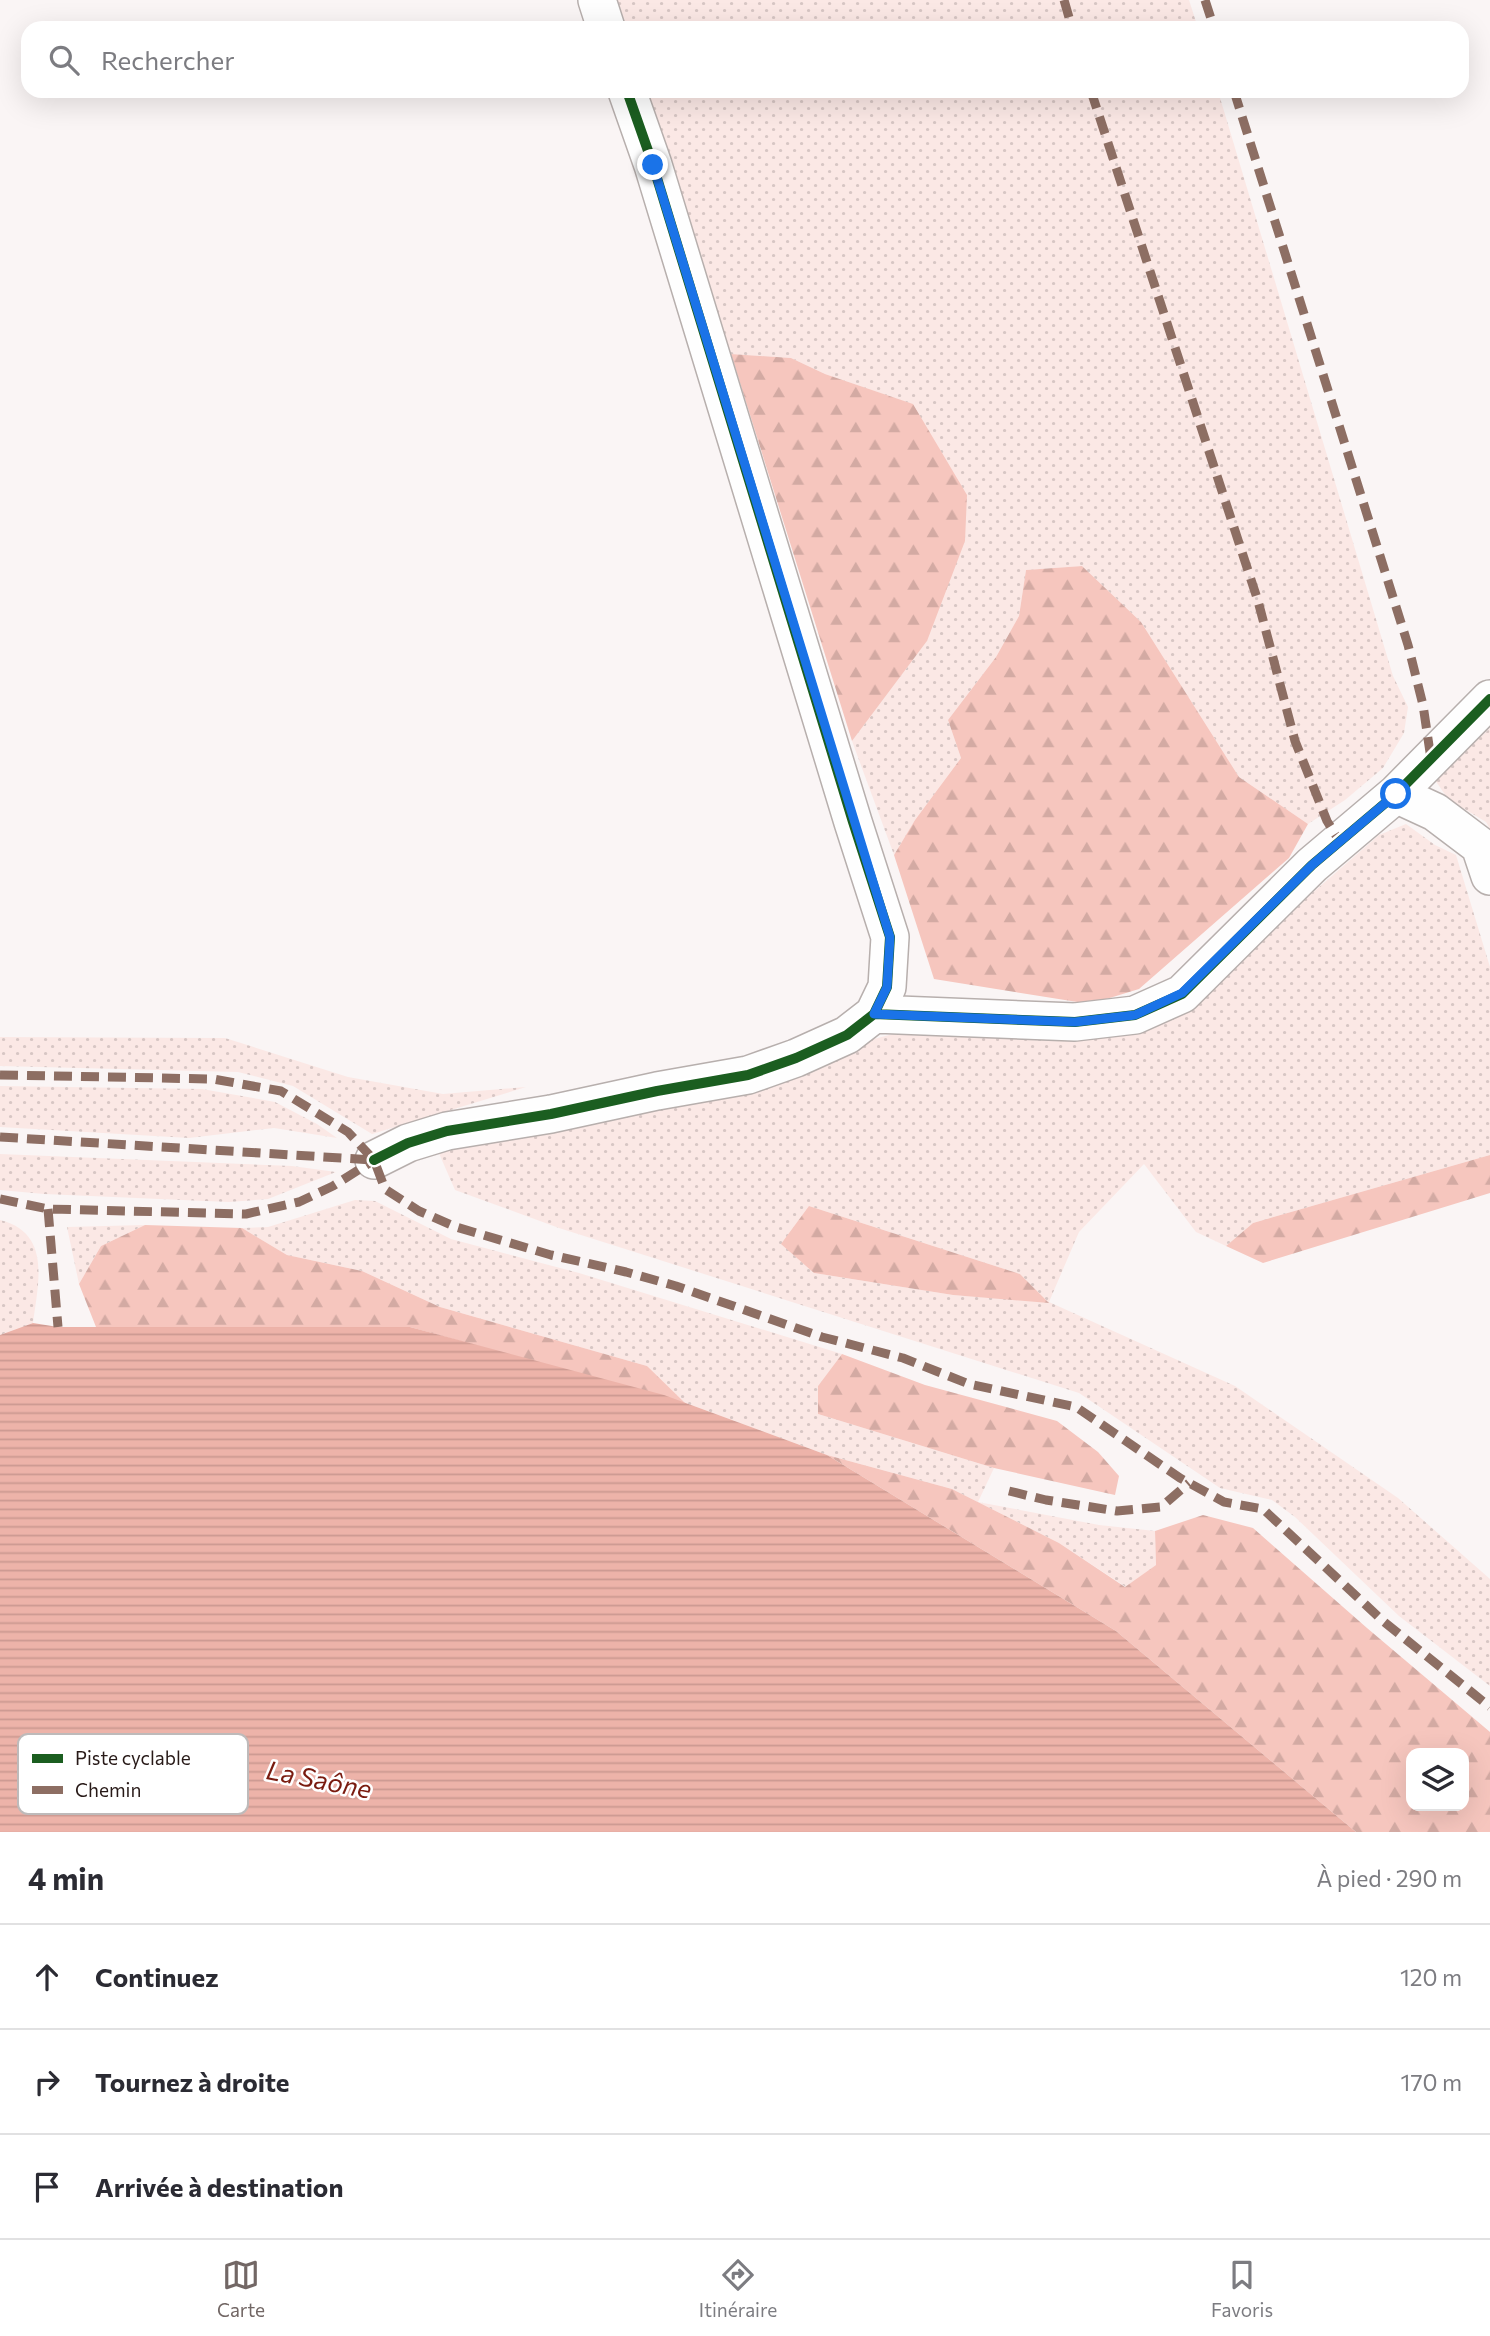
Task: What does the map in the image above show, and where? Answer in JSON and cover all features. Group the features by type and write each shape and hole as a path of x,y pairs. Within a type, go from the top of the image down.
{"street":[{"path":"597,0 604,21"},
{"path":"374,1160 408,1143 447,1131 551,1114 748,1075 796,1058 847,1035 874,1014 887,987 890,937 653,165 629,98"},
{"path":"874,1014 1075,1022 1135,1015 1182,993 1312,865 1396,794 1490,699"},
{"path":"1396,794 1435,812 1480,846 1490,876"}],"shaded area":[{"path":"615,0 1189,0 1196,21 622,21"},
{"path":"647,98 1220,98 1393,676 1408,707 1404,733 1383,768 1345,800 1308,824 1239,777 1141,622 1082,566 1026,570 1019,616 996,657 948,720 961,758 915,820 894,855 852,741 927,641 912,404 825,374 791,358 731,354"},
{"path":"1490,728 1490,829 1486,822 1448,799 1435,780"},
{"path":"1406,824 1435,845 1456,855 1490,967 1490,1155 1253,1223 1226,1246 1196,1232 1144,1164 1079,1232 1049,1302 1235,1386 1398,1498 1490,1579 1490,1686 1399,1616 1295,1517 1272,1500 1220,1488 1079,1393 559,1228 455,1190 438,1151 897,1033 1144,1026 1195,1008 1310,895 1379,835","holes":["809,1206 1020,1274 1048,1302 953,1295 814,1273"]},
{"path":"0,1037 225,1038 348,1077 443,1094 526,1087 372,1134 293,1086 238,1072 0,1066"},
{"path":"0,1086 202,1089 275,1102 337,1138 274,1128 189,1138 0,1127"},
{"path":"0,1154 292,1166 336,1172 268,1199 229,1202 44,1194 0,1190"},
{"path":"355,1200 375,1201 451,1239 579,1273 842,1354 818,1386 818,1414 994,1468 978,1502 1099,1525 1155,1531 1156,1565 1126,1587 1059,1543 952,1489 827,1455 664,1395 647,1366 440,1307 362,1271 287,1255 242,1228 268,1227"},
{"path":"0,1220 17,1227 28,1236 35,1248 38,1276 33,1323 0,1335"},
{"path":"145,1225 101,1246 79,1284 67,1227"}],"green space":[{"path":"731,354 791,358 825,374 913,404 967,495 965,541 927,641 852,741"},
{"path":"1082,566 1141,622 1239,777 1308,824 1289,858 1139,989 1090,1004 934,979 894,855 915,820 961,758 948,720 996,657 1019,616 1026,570"},
{"path":"1490,1155 1490,1193 1263,1263 1226,1246 1253,1223"},
{"path":"809,1206 1020,1274 1049,1303 953,1295 814,1273 781,1244"},
{"path":"145,1225 242,1228 287,1255 362,1271 440,1307 647,1366 685,1403 410,1327 96,1327 79,1284 101,1246"},
{"path":"842,1354 925,1385 1057,1421 1098,1452 1119,1476 1115,1495 994,1468 818,1414 818,1386"},
{"path":"827,1455 952,1489 1059,1543 1125,1587 1156,1565 1155,1531 1203,1515 1253,1528 1490,1732 1490,1832 1356,1832 1116,1631"}],"water":[{"name":"La Saône","path":"33,1323 58,1327 410,1327 664,1395 827,1455 1116,1631 1356,1832 0,1832 0,1335"}],"marked path":[{"path":"1064,0 1070,21"},
{"path":"1205,0 1212,21"},
{"path":"1093,98 1258,601 1295,741 1327,821 1340,842"},
{"path":"1236,98 1408,645 1423,705 1431,759"},
{"path":"0,1075 213,1079 281,1091 348,1132 374,1160 385,1189 419,1211 456,1227 551,1255 676,1286 822,1337 903,1358 969,1384 1076,1407 1180,1478 1224,1502 1263,1509 1383,1621 1490,1707"},
{"path":"0,1137 374,1160"},
{"path":"0,1199 48,1209 246,1214 299,1202 333,1186 374,1160"},
{"path":"48,1209 58,1327"},
{"path":"1009,1491 1046,1500 1117,1511 1161,1507 1189,1483"}],"cycle path":[{"path":"374,1160 408,1143 447,1131 551,1114 748,1075 796,1058 847,1035 874,1014 887,987 890,937 653,165 629,98"},
{"path":"874,1014 1075,1022 1135,1015 1182,994 1312,865 1396,794 1490,699"}],"route":[{"path":"653,165 890,937 887,987 874,1014 1075,1022 1135,1015 1182,993 1312,865 1396,794"}]}
